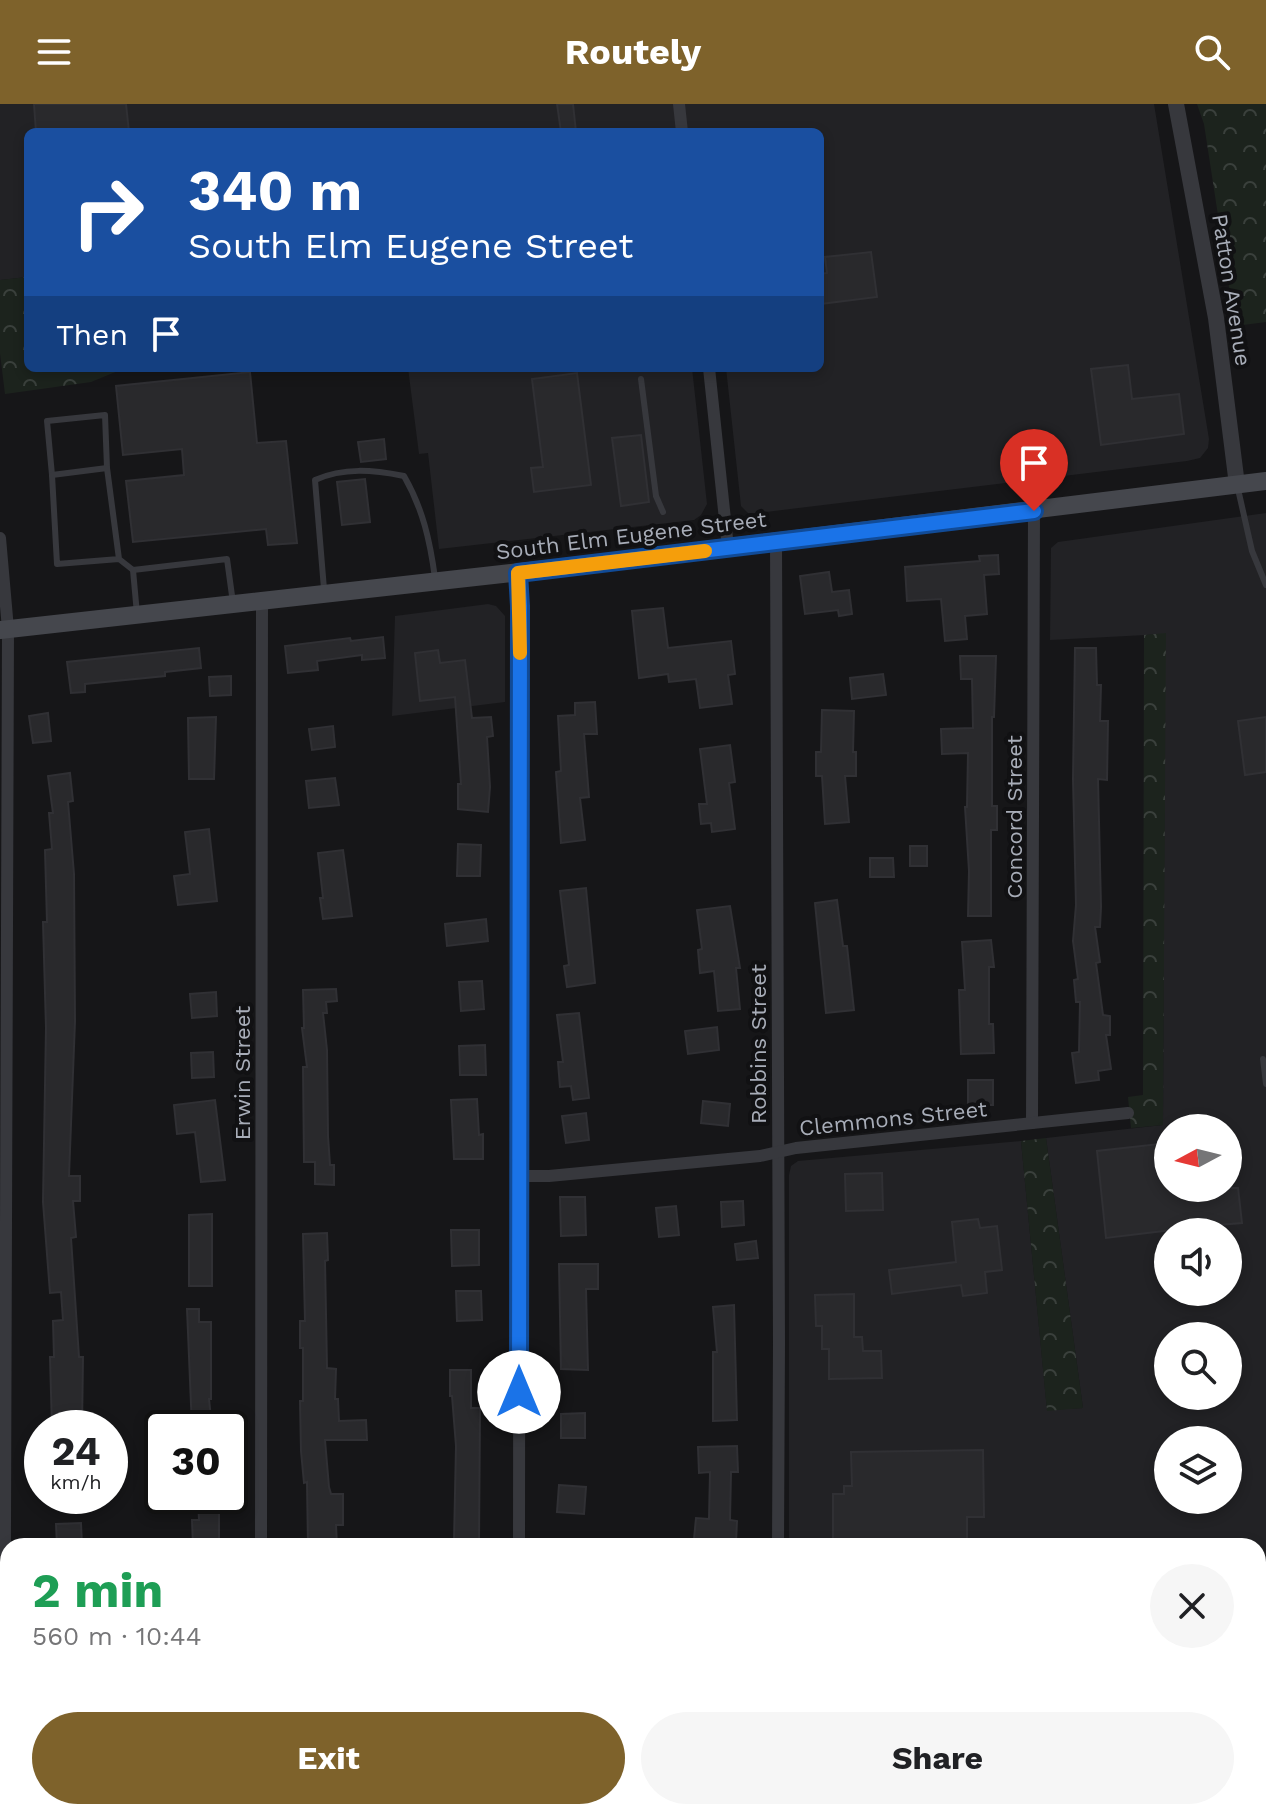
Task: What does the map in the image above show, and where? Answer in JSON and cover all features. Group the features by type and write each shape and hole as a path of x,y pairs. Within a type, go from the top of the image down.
{"main road":[{"name":"South Elm Eugene Street","path":"4,629 518,573 1266,481"}],"street":[{"path":"679,104 682,128"},
{"name":"Patton Avenue","path":"1176,104 1214,305 1237,485"},
{"path":"709,372 728,548"},
{"name":"Concord Street","path":"1032,1123 1034,511"},
{"path":"0,538 4,629 4,1538"},
{"name":"Robbins Street","path":"776,542 778,1538"},
{"path":"518,573 519,1538"},
{"name":"Erwin Street","path":"261,1538 262,599"},
{"name":"Clemmons Street","path":"520,1176 760,1156 1128,1113"}],"lane":[{"path":"641,379 656,496 663,512"},
{"path":"119,559 107,468 105,415 47,421 57,564 119,559 133,570 227,559 233,603"},
{"path":"52,475 107,468"},
{"path":"325,593 315,480 335,471 383,472 404,476 419,501 430,540 436,581"},
{"path":"1237,485 1252,551 1266,585"},
{"path":"133,570 137,614"},
{"path":"1263,1059 1266,1084"}],"shaded area":[{"path":"0,104 1154,104 1208,448 1200,458 1187,461 749,514 741,506 726,372 824,372 824,128 24,128 24,277 0,280"},
{"path":"409,372 692,372 707,504 694,520 439,549 428,453 419,454"},
{"path":"1266,513 1266,1538 789,1538 791,1166 798,1161 1021,1141 1047,1410 1083,1408 1046,1138 1154,1126 1154,1202 1242,1202 1242,1114 1163,1114 1165,634 1050,640 1051,548 1058,542"},
{"path":"488,604 496,606 505,616 505,702 392,716 395,616"}],"green space":[{"path":"1197,104 1266,104 1266,322 1235,326 1204,124"},
{"path":"24,277 24,372 115,372 91,382 5,394 0,353 0,280"},
{"path":"1166,633 1163,1114 1154,1114 1154,1126 1131,1128 1128,1097 1143,1095 1144,635"},
{"path":"1046,1138 1083,1408 1047,1411 1021,1141"}],"building":[{"path":"34,104 126,104 129,128 36,128"},
{"path":"557,104 573,104 576,128 560,128"},
{"path":"871,252 877,297 824,304 825,257"},
{"path":"1128,365 1132,399 1179,394 1184,434 1101,445 1091,369"},
{"path":"250,372 257,443 286,441 297,543 268,545 266,529 133,542 126,481 184,475 182,449 123,455 116,386"},
{"path":"577,373 591,485 534,492 531,468 543,467 532,379"},
{"path":"641,435 649,502 621,506 612,438"},
{"path":"384,439 386,459 361,462 358,442"},
{"path":"365,479 370,522 342,525 337,482"},
{"path":"998,555 999,574 984,575 987,614 965,616 967,639 945,641 941,599 907,601 905,567 980,561 979,556"},
{"path":"829,572 832,592 849,590 852,614 839,616 838,610 805,614 800,576"},
{"path":"663,608 668,648 731,641 735,674 728,675 732,704 700,708 696,679 669,682 668,674 639,678 632,611"},
{"path":"383,637 385,658 362,660 362,655 317,661 318,670 288,673 285,646"},
{"path":"199,648 201,668 165,672 165,676 85,684 85,692 71,693 67,662"},
{"path":"1075,648 1096,648 1097,685 1101,685 1100,721 1108,721 1107,780 1098,779 1101,907 1100,927 1095,927 1103,1015 1110,1016 1110,1035 1106,1035 1111,1069 1098,1071 1099,1080 1076,1083 1072,1053 1079,1052 1080,1002 1076,1002 1074,980 1078,979 1073,941 1076,905 1073,779"},
{"path":"438,650 440,663 465,660 472,718 491,717 493,736 487,737 488,812 458,809 458,784 461,784 455,697 420,701 415,653"},
{"path":"960,656 996,656 992,806 997,806 997,830 991,830 991,916 968,916 965,807 968,753 942,754 941,729 973,728 972,679 961,679"},
{"path":"883,674 886,695 852,699 850,678"},
{"path":"231,676 231,695 210,696 209,677"},
{"path":"595,702 597,734 584,734 589,797 580,798 585,840 561,843 556,772 561,771 558,716 575,715 575,703"},
{"path":"822,710 854,711 856,776 845,776 849,822 825,824 822,776 816,776 816,752 821,752"},
{"path":"48,713 51,741 33,743 29,716"},
{"path":"216,717 214,779 189,779 188,718"},
{"path":"1266,717 1266,772 1245,775 1238,721"},
{"path":"333,726 335,747 312,750 309,729"},
{"path":"730,745 735,782 729,783 735,829 712,832 711,823 701,824 699,804 707,804 700,749"},
{"path":"70,773 73,801 68,802 74,874 75,1021 69,1176 80,1176 80,1201 73,1201 76,1237 71,1238 79,1357 83,1357 82,1410 51,1410 53,1321 63,1320 61,1292 50,1293 43,1202 46,1028 43,922 47,922 45,850 52,849 49,813 53,813 48,776"},
{"path":"335,778 339,805 309,808 306,781"},
{"path":"209,829 217,901 178,905 174,876 190,874 185,832"},
{"path":"458,844 481,845 480,876 457,876"},
{"path":"910,846 927,846 927,866 910,866"},
{"path":"343,850 352,916 323,919 318,853"},
{"path":"870,858 893,858 894,877 870,877"},
{"path":"586,888 595,983 567,987 564,966 569,965 560,891"},
{"path":"837,900 843,946 847,946 854,1010 826,1013 815,903"},
{"path":"730,906 740,968 736,968 740,1009 718,1011 714,971 700,973 698,950 702,949 697,910"},
{"path":"486,919 488,941 447,946 445,924"},
{"path":"991,940 994,967 989,967 989,1024 993,1024 994,1053 961,1054 959,990 965,990 962,942"},
{"path":"482,981 484,1009 461,1011 459,982"},
{"path":"336,989 337,1001 326,1002 327,1013 323,1013 327,1050 328,1136 330,1165 334,1165 334,1185 315,1184 315,1162 304,1162 303,1067 307,1067 302,1028 303,990"},
{"path":"216,992 217,1016 192,1018 190,994"},
{"path":"579,1013 589,1098 573,1100 571,1086 560,1087 558,1062 563,1062 557,1015"},
{"path":"717,1027 719,1050 688,1054 685,1031"},
{"path":"485,1045 486,1075 460,1075 459,1046"},
{"path":"213,1052 214,1077 192,1078 191,1053"},
{"path":"968,1080 993,1080 993,1105 968,1105"},
{"path":"477,1099 479,1135 483,1134 483,1159 454,1159 451,1100"},
{"path":"215,1100 225,1180 201,1182 195,1132 177,1134 174,1105"},
{"path":"703,1101 730,1104 728,1126 701,1123"},
{"path":"586,1113 589,1140 566,1143 562,1116"},
{"path":"1154,1145 1154,1202 1240,1202 1241,1218 1154,1218 1154,1232 1106,1238 1097,1151"},
{"path":"882,1173 883,1210 846,1211 845,1174"},
{"path":"560,1197 585,1197 586,1235 561,1236"},
{"path":"743,1201 744,1225 722,1227 721,1202"},
{"path":"676,1206 679,1235 659,1237 656,1208"},
{"path":"212,1214 212,1286 189,1286 189,1215"},
{"path":"978,1219 980,1228 997,1226 1002,1270 985,1272 987,1293 963,1296 961,1285 892,1294 889,1270 956,1262 952,1222"},
{"path":"451,1230 479,1230 479,1265 452,1266"},
{"path":"327,1233 327,1368 336,1369 335,1399 338,1399 339,1421 366,1420 367,1440 325,1440 331,1494 343,1494 343,1525 336,1525 337,1538 308,1538 300,1401 303,1401 303,1348 300,1348 300,1321 305,1321 303,1234"},
{"path":"756,1241 758,1258 737,1260 735,1244"},
{"path":"559,1264 598,1264 598,1289 586,1289 588,1370 561,1369"},
{"path":"456,1291 481,1291 482,1320 457,1321"},
{"path":"854,1294 854,1337 862,1337 863,1351 881,1351 882,1378 829,1379 829,1349 822,1349 822,1326 816,1326 815,1295"},
{"path":"734,1305 737,1420 713,1421 713,1352 717,1352 713,1307"},
{"path":"187,1309 199,1309 199,1322 211,1322 211,1399 210,1410 191,1410"},
{"path":"450,1370 471,1370 471,1408 480,1408 479,1538 454,1538 456,1446"},
{"path":"585,1413 585,1438 561,1438 561,1414"},
{"path":"737,1446 738,1472 731,1472 730,1520 737,1521 736,1538 694,1538 696,1518 709,1519 710,1472 699,1473 698,1447"},
{"path":"983,1450 984,1517 967,1517 967,1538 833,1538 833,1494 844,1494 844,1486 852,1486 851,1452"},
{"path":"559,1485 586,1487 584,1514 557,1512"},
{"path":"199,1514 219,1514 219,1538 193,1538 192,1520 199,1520"},
{"path":"81,1523 82,1538 57,1538 56,1524"}],"slow traffic":[{"path":"520,653 518,573 705,551"}],"route":[{"path":"519,1392 518,573 1034,511"}]}
